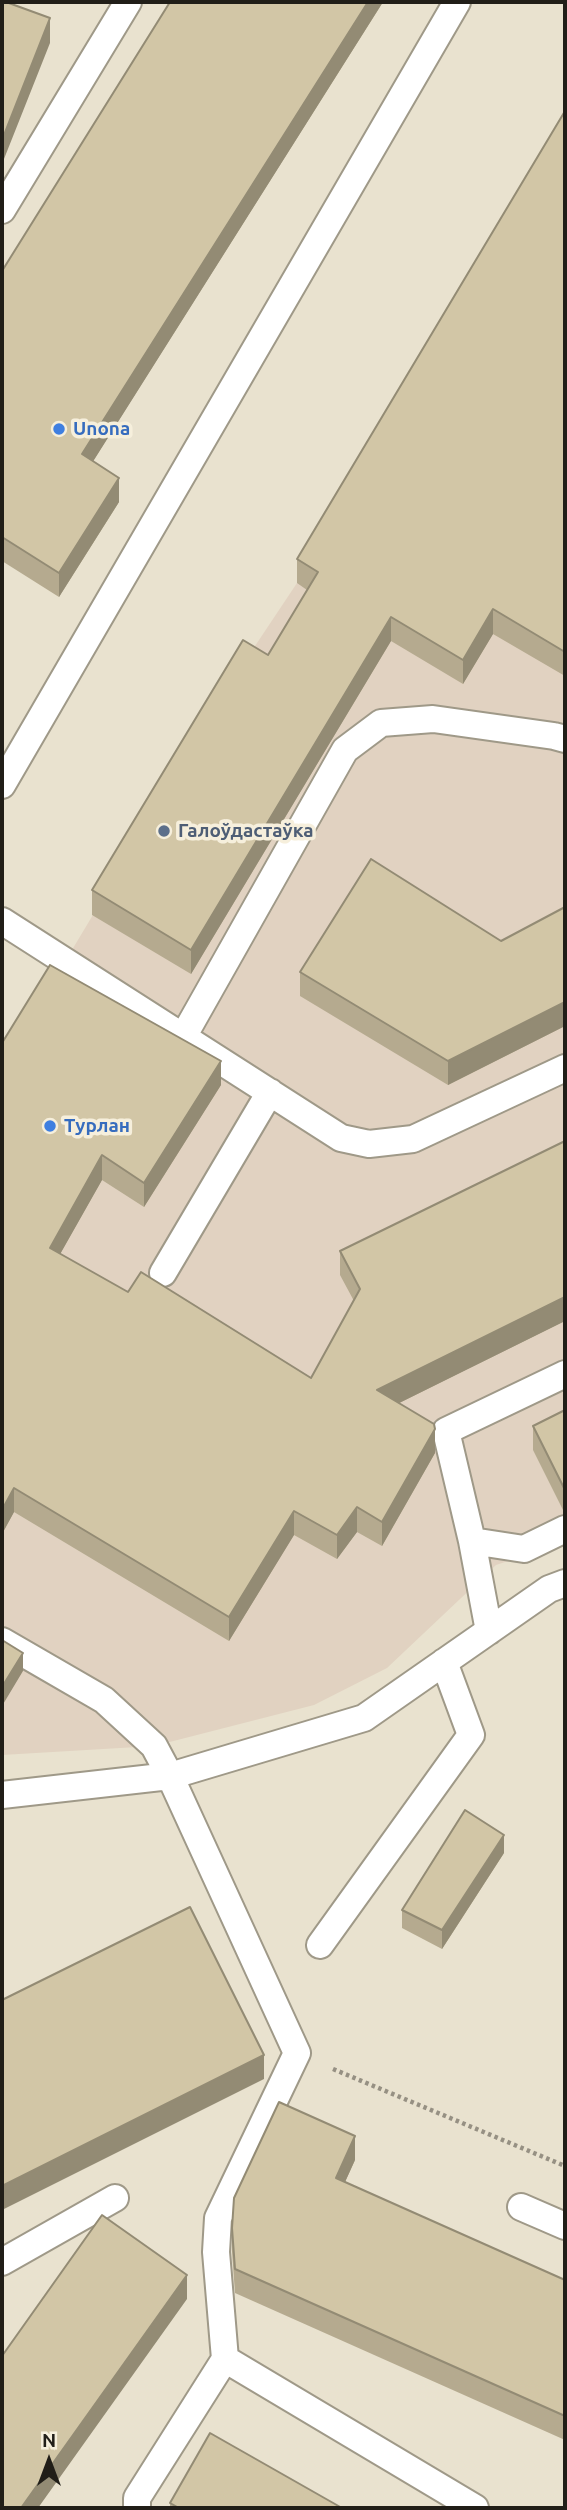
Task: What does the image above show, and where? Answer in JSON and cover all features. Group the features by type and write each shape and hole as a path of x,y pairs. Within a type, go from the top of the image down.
{"lane":[{"path":"2,211 128,2"},
{"path":"2,785 457,2"},
{"path":"183,1037 345,750 381,723 433,719 565,739"},
{"path":"2,921 341,1139 369,1144 414,1139 565,1068"},
{"path":"163,1273 270,1092"},
{"path":"489,1631 472,1541 446,1431 565,1374"},
{"path":"472,1541 524,1549 565,1529"},
{"path":"2,1795 170,1776 364,1718 549,1589 565,1583"},
{"path":"2,1641 104,1700 154,1746 297,2053 218,2218 216,2252 225,2359 137,2498 137,2508"},
{"path":"320,1945 471,1735 444,1662"},
{"path":"2,2262 115,2199"},
{"path":"521,2207 565,2226"},
{"path":"225,2359 475,2508"}],"path":[{"path":"297,2053 565,2166"}],"shaded area":[{"path":"565,135 565,1542 496,1565 387,1668 314,1705 154,1746 2,1755 2,1067 243,664 297,583"}],"building":[{"path":"2,2 50,18 2,140"},
{"path":"170,2 368,2 82,454 119,478 59,573 2,537 2,271"},
{"path":"565,111 565,652 493,609 463,660 391,617 191,950 92,890 243,640 268,655 318,572 297,559"},
{"path":"371,859 501,941 565,907 565,1002 448,1061 300,972"},
{"path":"50,965 221,1061 144,1183 102,1155 50,1248 128,1292 141,1272 311,1378 360,1289 340,1251 565,1141 565,1297 377,1390 434,1424 435,1429 382,1522 357,1507 337,1535 294,1511 229,1617 14,1488 2,1510 2,1043"},
{"path":"565,1410 565,1487 564,1488 533,1426"},
{"path":"2,1640 23,1653 2,1687"},
{"path":"465,1810 504,1835 442,1930 402,1910"},
{"path":"190,1907 264,2055 2,2186 2,2000"},
{"path":"279,2102 355,2136 336,2178 565,2280 565,2416 235,2269 232,2228 234,2198"},
{"path":"102,2215 187,2275 21,2508 2,2508 2,2356"},
{"path":"210,2433 342,2508 179,2508 170,2503"}],"place":[{"name":"Unona","path":"59,429"},
{"name":"Галоўдастаўка","path":"164,831"},
{"name":"Турлан","path":"50,1126"}]}
